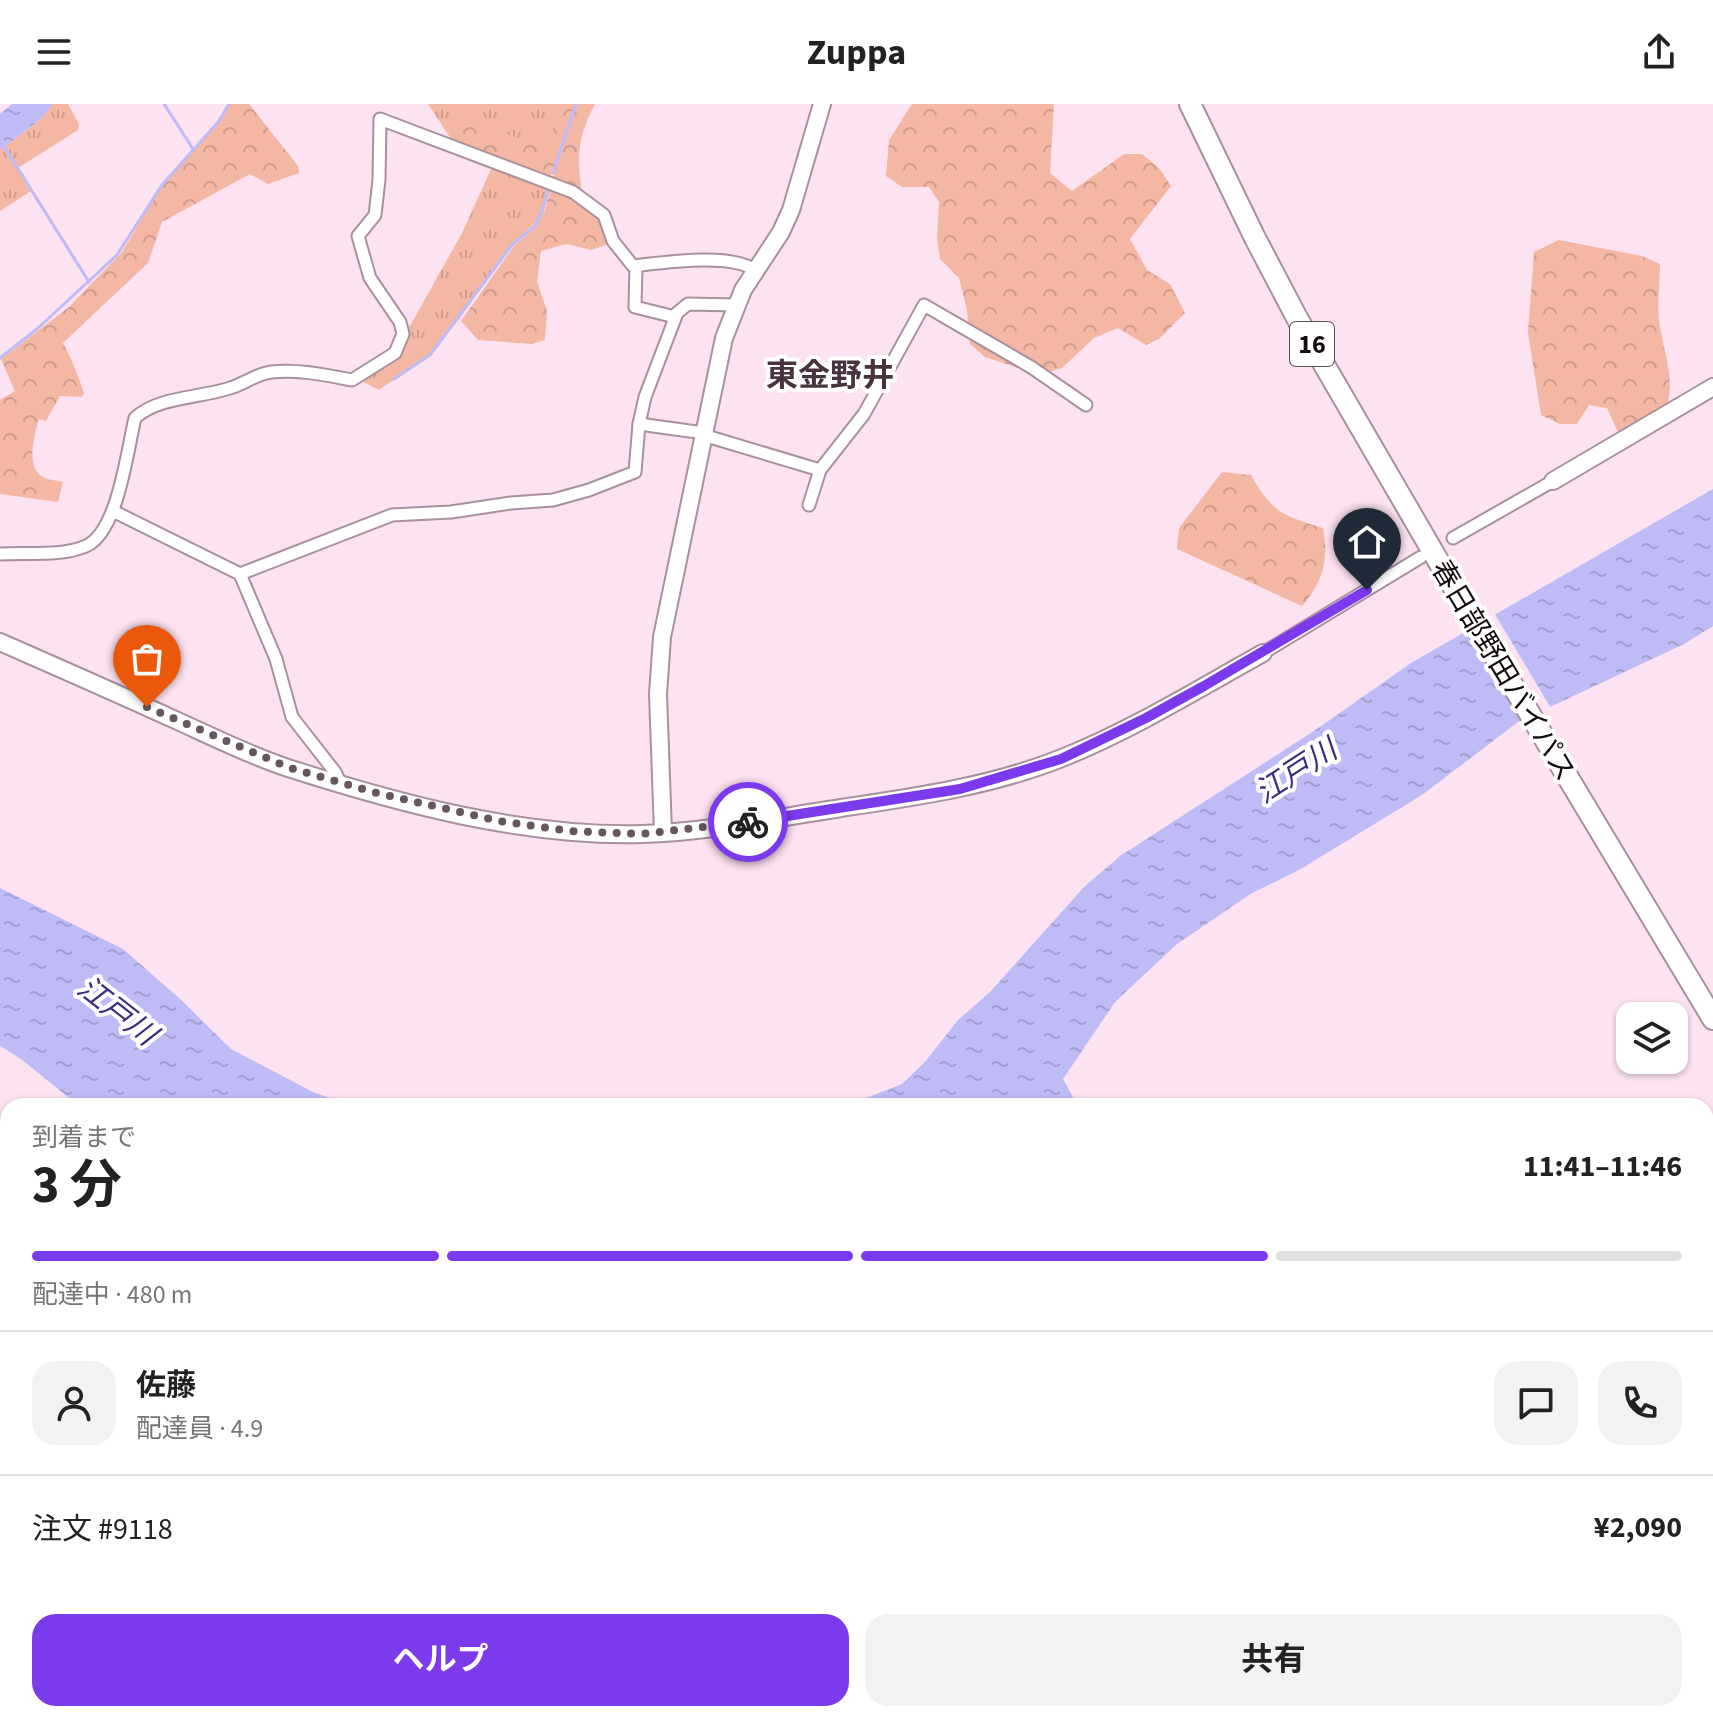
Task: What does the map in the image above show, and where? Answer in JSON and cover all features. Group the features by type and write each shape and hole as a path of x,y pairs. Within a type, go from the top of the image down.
{"highway":[{"name":"春日部野田バイパス","path":"1190,104 1297,318 1713,995"},
{"name":"春日部野田バイパス","path":"1203,104 1265,231 1452,573 1713,1019"}],"street":[{"path":"663,832 658,694 661,645 724,338 736,305 791,210 822,104"},
{"path":"0,554 64,552 85,547 98,539 113,511 135,418 141,412 232,388 270,372 316,373 352,380 395,353 403,334 400,322 370,278 358,236 375,215 380,119 573,192 604,215 613,241 630,264 705,261 747,264 756,271"},
{"path":"636,266 635,307 675,317"},
{"path":"240,574 392,515 451,512 553,500 635,472 639,424 652,375 680,308 688,304 736,305"},
{"path":"809,505 820,470 864,414 924,305 1031,367 1086,405"},
{"path":"1453,538 1713,387"},
{"path":"639,424 704,434 820,470"},
{"path":"113,511 240,574 276,659 292,717 340,782"},
{"path":"0,642 269,761 340,782 446,810 547,829 663,832 960,789 1036,767 1083,749 1146,718 1263,653 1421,557"}],"green space":[{"path":"53,104 68,104 79,124 78,130 18,168 31,191 0,211 0,150 41,119"},
{"path":"230,104 249,104 298,166 299,173 268,184 250,174 162,222 148,263 63,343 84,393 82,397 60,396 46,421 39,419 32,454 40,475 63,482 58,502 0,494 0,400 15,391 1,359 69,307 122,252 160,189 219,122"},
{"path":"428,104 562,104 536,173 452,140"},
{"path":"562,104 575,104 550,178 452,140 442,125 451,118 546,146"},
{"path":"577,104 595,104 580,147 582,193 553,177"},
{"path":"912,104 1054,104 1050,173 1072,191 1124,154 1142,154 1159,168 1171,186 1130,239 1147,270 1170,284 1185,313 1159,339 1146,345 1118,328 1094,338 1062,368 1039,375 985,357 970,344 967,310 959,278 940,259 937,240 939,202 929,187 902,187 886,176 889,140"},
{"path":"493,165 549,184 542,211 534,224 509,248 457,322 430,354 379,390 358,379 407,341 405,335 462,233"},
{"path":"551,185 596,210 610,243 592,250 566,244 541,251 537,282 547,311 545,340 532,344 478,340 461,321 514,246 535,228 545,210"},
{"path":"1559,240 1642,256 1660,264 1659,321 1670,386 1667,409 1618,432 1607,408 1589,405 1577,424 1560,424 1541,415 1528,333 1534,252"},
{"path":"1222,472 1251,475 1265,497 1280,511 1323,528 1323,570 1302,606 1177,549 1179,528"}],"water":[{"path":"12,104 53,104 41,119 0,150 0,114"},
{"name":"江戸川","path":"1713,489 1713,626 1684,644 1518,722 1422,795 1299,870 1252,893 1177,944 1115,1002 1063,1079 1072,1098 866,1098 902,1084 1084,887 1120,856 1314,731 1411,663"},
{"name":"江戸川","path":"0,888 123,949 231,1049 330,1098 69,1098 0,1046"}],"pier":[{"path":"1493,611 1552,710 1525,723 1467,626"}],"waterway":[{"path":"164,104 193,149"},
{"path":"0,358 37,329 117,255 162,185 219,121 229,104"},
{"path":"553,173 576,104"},
{"path":"0,140 89,282"},
{"path":"394,379 430,355 512,245 535,226 549,187"}],"way so far":[{"path":"147,707 290,768 377,793 499,821 547,829 641,834 748,822"}],"district":[{"name":"東金野井","path":"830,375"}],"route":[{"path":"748,822 960,789 1061,759 1204,686 1367,590"}]}
